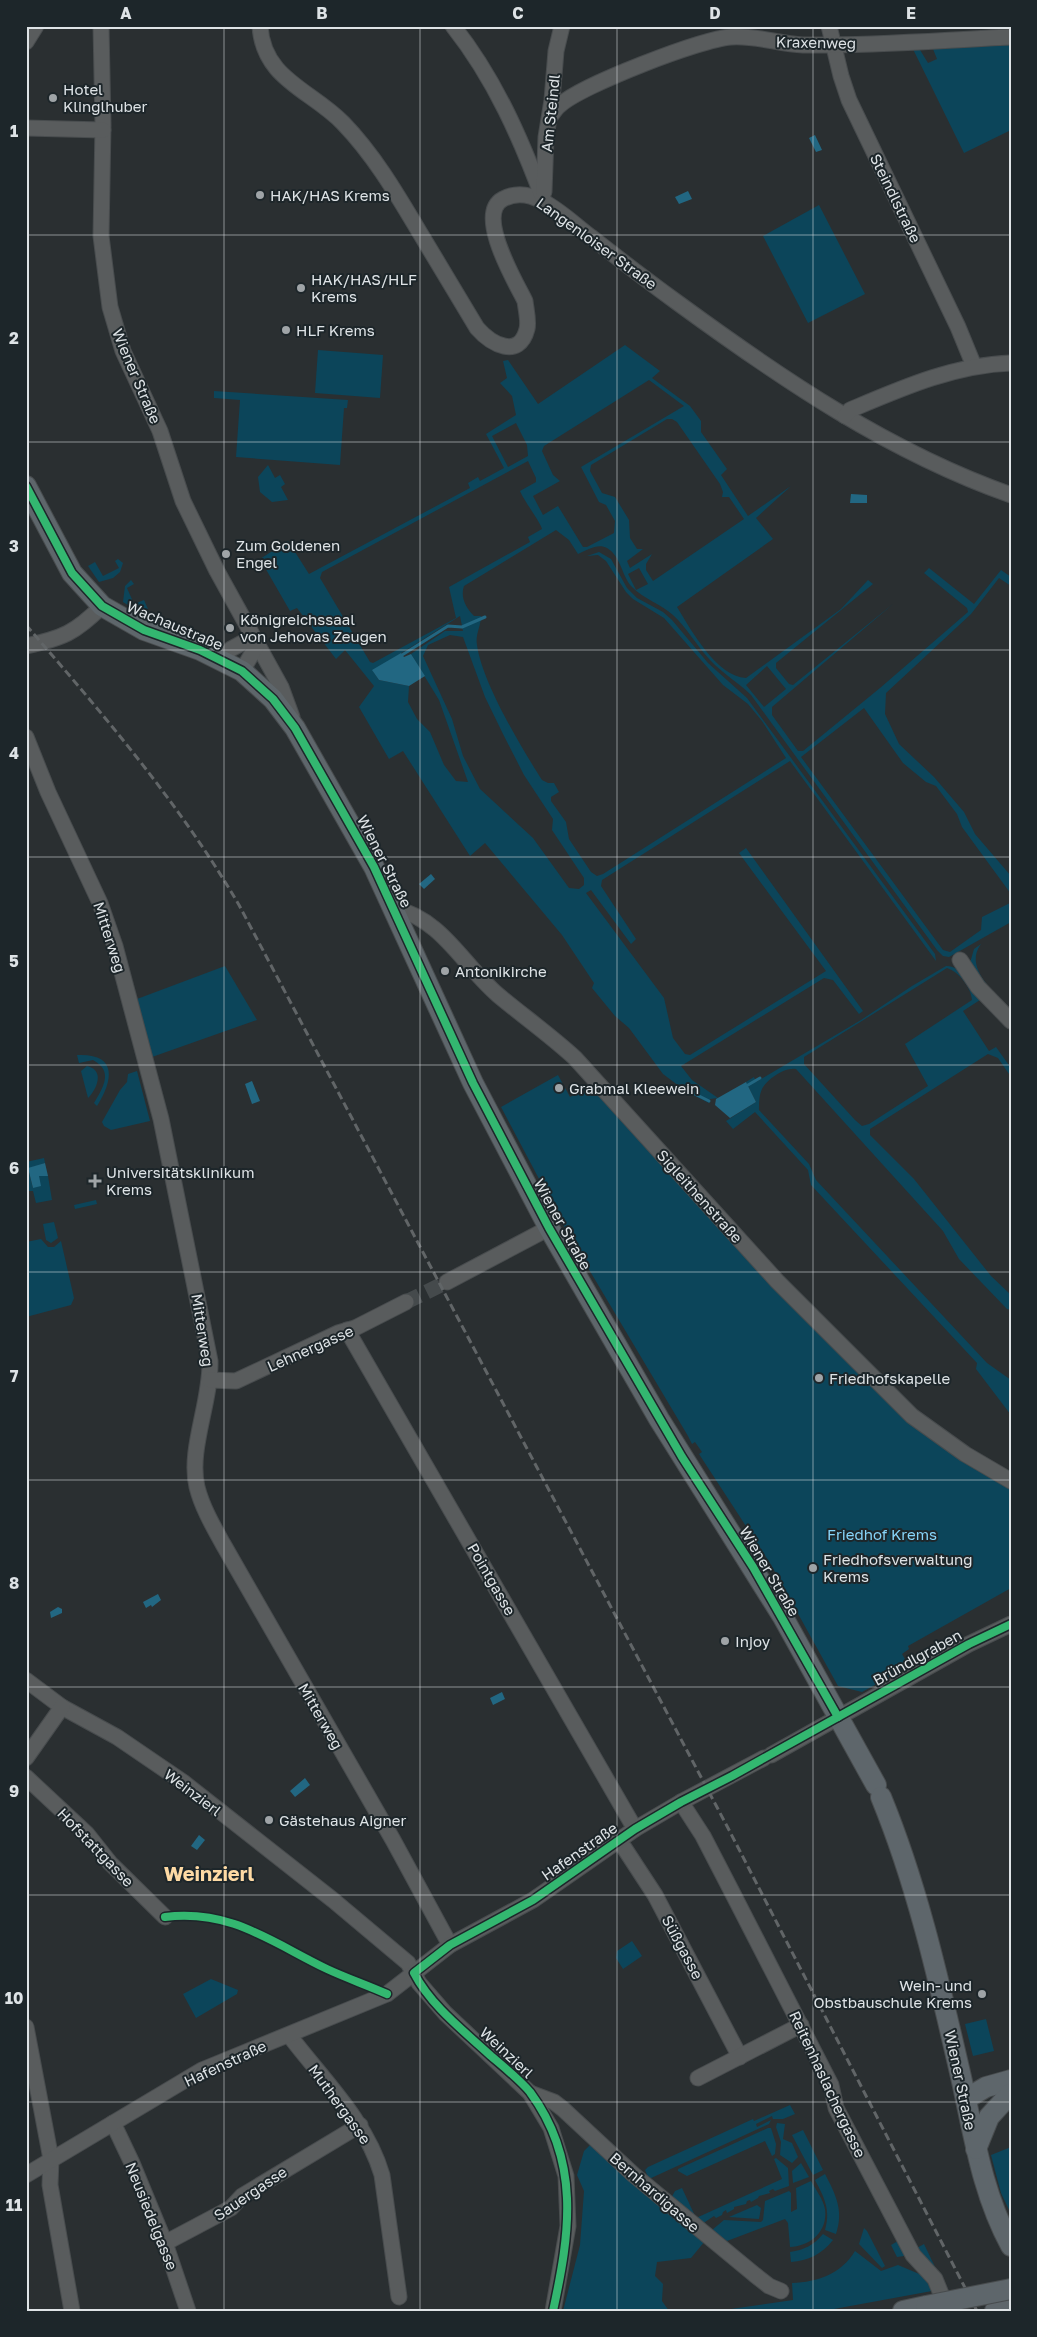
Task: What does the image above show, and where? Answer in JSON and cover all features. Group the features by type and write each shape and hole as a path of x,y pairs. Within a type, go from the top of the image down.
{"main road":[{"name":"Wachaustraße","path":"26,486 72,573 102,606 144,630 220,658 242,671 274,698 295,728"},
{"name":"Wiener Straße","path":"295,728 346,814 394,908 466,1067 549,1228 682,1457 753,1567 878,1791 918,1901 966,2099 976,2149 992,2207 1011,2246"},
{"path":"966,2099 986,2087 1011,2080"},
{"path":"966,2099 992,2099 1011,2094"},
{"path":"976,2149 989,2117 1011,2094"},
{"path":"903,2311 1011,2289"},
{"path":"995,2311 1011,2308"}],"street":[{"path":"26,42 36,26"},
{"name":"Wiener Straße","path":"101,26 103,130 101,212 103,260 110,307 118,334 154,415 182,501 281,687 295,728"},
{"name":"Langenloiser Straße","path":"260,26 263,46 268,59 279,72 338,117 375,161 477,328 486,339 496,345 514,346 523,338 528,328 525,302 492,226 493,211 499,201 510,195 521,194 544,201 756,360 844,416 946,470 1011,495"},
{"path":"453,26 486,74 507,112 544,201"},
{"name":"Am Steindl","path":"544,201 544,153 550,117 556,51 562,26"},
{"name":"Steindlstraße","path":"829,26 849,100 958,328 974,366"},
{"name":"Kraxenweg","path":"550,117 560,105 580,92 608,79 719,39 748,37 801,45 833,45 1011,37"},
{"path":"26,128 103,130"},
{"path":"844,416 850,410 895,391 974,366 1011,363"},
{"path":"26,646 64,637 76,630 102,606"},
{"path":"242,671 255,641"},
{"name":"Wachaustraße","path":"220,658 231,649 255,641"},
{"name":"Mitterweg","path":"26,737 48,792 100,903 117,955 161,1118 207,1344 210,1380 196,1456 196,1485 200,1498 223,1544 393,1840 450,1944"},
{"name":"Sigleithenstraße","path":"394,908 407,911 434,926 490,988 549,1034 575,1058 777,1281 912,1416 965,1454 1011,1481"},
{"path":"960,960 978,986 1011,1021"},
{"path":"447,1282 549,1228"},
{"name":"Lehnergasse","path":"210,1380 236,1381 406,1302"},
{"name":"Pointgasse","path":"347,1330 635,1829"},
{"name":"Bründlgraben","path":"838,1717 1011,1624"},
{"name":"Weinzierl","path":"26,1680 62,1707 117,1737 183,1782 333,1900 408,1963 419,1983 445,2013 530,2093 552,2128 566,2176 568,2226 553,2311"},
{"path":"26,1758 62,1707"},
{"name":"Hafenstraße","path":"26,2175 202,2070 387,1994 450,1944 533,1900 635,1829 838,1717"},
{"name":"Hofstattgasse","path":"26,1777 87,1834 110,1863 165,1917"},
{"name":"Reitenhaslachergasse","path":"681,1802 703,1836 801,2025 831,2085 836,2108 913,2255 935,2279 948,2311"},
{"name":"Süßgasse","path":"619,1840 655,1895 740,2057"},
{"path":"698,2078 801,2025"},
{"path":"26,2027 51,2159 50,2185 72,2311"},
{"name":"Muthergasse","path":"289,2034 360,2125 376,2156 382,2175 400,2297"},
{"name":"Bernhardigasse","path":"530,2093 554,2102 563,2109 666,2202 769,2286 781,2291"},
{"name":"Neusiedelgasse","path":"113,2123 132,2163 165,2243 188,2311"},
{"name":"Sauergasse","path":"165,2243 231,2208 242,2196 360,2125"}],"green space":[{"path":"990,42 1001,42 1011,46 1011,130 964,153 911,45 917,45 928,63 937,59 933,49 990,46"},
{"path":"819,205 865,294 808,323 763,236"},
{"path":"625,345 660,371 652,378 690,406 701,421 701,432 727,469 721,475 748,516 791,486 756,518 773,539 677,607 706,651 725,670 735,676 746,678 841,609 868,580 873,584 776,663 776,668 789,684 793,685 893,604 772,707 772,715 798,751 803,751 968,612 967,608 924,573 929,568 974,604 1001,570 1011,577 1011,586 999,578 971,614 886,693 885,714 899,744 934,777 964,812 975,834 1011,876 1011,894 962,827 957,814 936,786 926,782 903,763 864,708 801,757 943,950 950,952 981,930 982,917 1010,903 1011,899 1011,922 949,957 943,956 937,950 751,695 710,660 673,615 642,595 632,587 615,556 607,548 600,546 578,554 569,540 556,530 464,586 463,598 466,606 474,616 481,616 477,645 486,677 514,733 542,780 554,783 559,792 551,797 551,801 566,822 569,839 591,872 597,876 603,874 786,758 762,721 748,704 723,685 664,618 633,599 626,592 606,561 598,555 587,556 599,552 611,559 627,588 637,598 663,612 672,620 708,663 747,698 935,954 936,961 790,761 602,880 601,886 636,939 631,944 591,890 586,893 664,998 673,1038 685,1054 690,1055 826,971 739,853 746,848 863,1011 859,1014 833,980 824,978 681,1066 692,1080 718,1098 710,1099 709,1103 687,1092 663,1074 629,1028 615,1016 592,988 594,983 562,935 485,843 470,856 403,751 389,759 359,707 374,686 345,650 336,659 297,608 290,611 260,559 288,541 309,574 470,488 468,483 478,477 480,481 504,468 486,434 516,415 512,396 500,383 507,378 503,361 508,360 538,404","holes":["649,380 684,406 581,467 599,502 606,505 615,521 614,533 587,547 583,547 558,506 543,515 533,496 560,481 553,475 542,451 544,446","667,419 672,419 677,422 720,484 723,492 722,497 729,497 744,519 653,581 646,570 646,564 652,554 630,568 627,561 643,549 637,549 630,538 629,520 615,497 602,493 590,471 591,465","516,423 527,445 528,456 508,467 492,436","528,461 536,482 520,491 542,529 528,537 530,542 449,587 456,618 373,663 370,662 320,578 322,572","639,568 648,584 636,590 628,574","460,616 463,631 445,631 411,654 439,700 468,782 456,781 444,765 430,732 417,719 408,702 409,686 379,680 373,671","450,635 463,637 485,697 503,734 524,775 553,819 552,830 584,878 584,885 579,889 569,888 533,838 480,789 463,756 452,719 423,656 428,645","767,666 786,689 764,707 746,685"]},
{"path":"318,350 383,355 380,398 315,393"},
{"path":"214,391 348,400 347,408 344,408 340,465 236,457 240,400 214,398"},
{"path":"268,465 275,478 280,475 285,484 281,487 288,500 272,502 260,492 258,477"},
{"path":"118,559 123,563 120,572 113,578 99,582 88,566 95,562 103,576 119,568 115,561"},
{"path":"131,580 134,584 127,588 134,604 144,600 148,609 139,612 123,602 125,586"},
{"path":"981,944 977,952 977,968 986,983 1003,1003 983,985 970,963 974,949"},
{"path":"225,966 257,1020 152,1057 137,999"},
{"path":"946,966 957,969 962,973 983,998 963,1011 989,1051 996,1047 1011,1068 1011,1073 1009,1074 998,1058 988,1054 870,1129 870,1135 914,1179 991,1276 1011,1295 1011,1310 1007,1309 959,1259 943,1231 796,1069 777,1074 764,1085 759,1100 759,1110 809,1164 816,1180 987,1363 1011,1380 1011,1415 976,1369 977,1363 811,1185 808,1170 755,1112 733,1129 726,1121 756,1102 746,1082 754,1077 756,1082 861,1020","holes":["947,968 960,976 967,985 972,1000 905,1044 928,1086 869,1124 862,1126 804,1064 804,1057"]},
{"path":"77,1055 99,1058 105,1063 108,1070 107,1086 97,1106 94,1103 101,1092 105,1074 99,1064 93,1060 79,1063"},
{"path":"87,1066 93,1068 98,1076 94,1090 88,1098 81,1071"},
{"path":"137,1071 150,1121 111,1130 104,1126 102,1122 120,1090 127,1082 128,1074"},
{"name":"Friedhof Krems","path":"558,1075 570,1097 591,1085 915,1423 1011,1485 1011,1588 908,1646 909,1649 902,1654 909,1666 862,1692 838,1686 770,1563 699,1454 702,1452 695,1442 692,1444 575,1246 577,1245 567,1227 565,1228 501,1107"},
{"path":"44,1158 45,1163 28,1169 33,1188 39,1176 48,1176 52,1200 36,1203 33,1191 26,1191 26,1162"},
{"path":"96,1200 97,1204 75,1209 74,1205"},
{"path":"54,1222 58,1238 51,1243 46,1240 43,1224"},
{"path":"41,1239 48,1247 54,1247 61,1241 74,1298 71,1305 26,1317 26,1242"},
{"path":"632,1941 642,1956 623,1969 616,1958 617,1951"},
{"path":"211,1979 238,1990 237,1994 196,2018 183,1994"},
{"path":"986,2019 994,2051 973,2056 965,2024"},
{"path":"790,2105 795,2114 783,2119 773,2119 772,2116 756,2124 757,2127 771,2120 769,2124 649,2179 645,2170 648,2167 753,2119 754,2121"},
{"path":"777,2123 785,2124 783,2139 792,2143 798,2157 792,2163 780,2155 781,2142 776,2127"},
{"path":"771,2128 776,2144 775,2154 772,2156 765,2141 687,2176 678,2171 678,2169"},
{"path":"803,2130 823,2170 813,2175 792,2135"},
{"path":"593,2142 705,2241 691,2258 657,2262 655,2276 663,2284 662,2301 669,2311 563,2311 580,2245 584,2191 577,2175 584,2151"},
{"path":"1011,2147 1011,2214 1001,2193 991,2155"},
{"path":"776,2158 788,2168 789,2186 775,2191 773,2189 769,2191 770,2193 759,2196 751,2202 750,2200 747,2201 746,2204 734,2207 734,2209 727,2213 726,2210 722,2215 716,2218 714,2216 702,2224 670,2200 675,2191 682,2188 696,2218 782,2179 774,2159"},
{"path":"801,2163 809,2177 793,2183 792,2171"},
{"path":"825,2174 838,2203 839,2218 836,2234 825,2230 827,2210 824,2198 815,2180"},
{"path":"811,2181 823,2202 825,2217 821,2231 811,2241 790,2247 788,2223 785,2219 727,2241 712,2230 724,2220 761,2222 763,2220 765,2201 789,2191 791,2193 791,2212 797,2209 796,2188"},
{"path":"757,2205 761,2208 759,2219 729,2217"},
{"path":"864,2228 885,2266 882,2268 859,2244"},
{"path":"823,2234 833,2240 824,2249 809,2258 791,2262 790,2252 808,2246"},
{"path":"898,2241 904,2256 897,2257 891,2245"},
{"path":"924,2244 936,2269 915,2249"},
{"path":"855,2251 881,2271 898,2265 924,2276 932,2291 823,2311 717,2311 793,2300 792,2283 811,2281 836,2271 843,2266"}],"shaded area":[{"path":"815,135 822,150 816,152 809,138"},
{"path":"688,191 692,199 679,204 675,197"},
{"path":"851,494 867,495 867,503 850,503"},
{"path":"401,653 404,657 411,654 425,676 409,686 379,680 372,670"},
{"path":"431,874 435,879 424,889 419,884"},
{"path":"252,1081 260,1101 252,1104 245,1084"},
{"path":"746,1082 756,1102 730,1118 715,1105 716,1099"},
{"path":"45,1163 48,1176 39,1176 41,1186 33,1188 28,1168"},
{"path":"158,1594 161,1600 152,1607 151,1605 146,1608 143,1602"},
{"path":"58,1607 62,1609 62,1613 51,1618 50,1612"},
{"path":"502,1692 505,1699 493,1705 490,1698"},
{"path":"305,1778 310,1785 295,1797 290,1791"},
{"path":"199,1835 205,1840 197,1850 191,1846"}],"waterway":[{"path":"402,655 448,626 462,627 485,617"},
{"path":"748,1085 760,1078"},
{"path":"687,1090 709,1101"}],"tunnel":[{"path":"406,1302 447,1282"}],"railway":[{"path":"26,625 112,726 166,795 192,831 239,905 728,1828 977,2311"}],"cycle path":[{"path":"26,486 72,573 102,606 144,630 200,650 242,671 273,699 295,728 374,867 473,1083 549,1228 682,1457 753,1567 838,1717"},
{"path":"553,2311 564,2254 567,2226 567,2198 558,2144 546,2118 530,2092 439,2007 429,1996 414,1973 450,1945 533,1900 635,1829 681,1802 732,1776 969,1644 1011,1624"},
{"path":"165,1917 189,1916 210,1918 230,1923 250,1930 334,1972 387,1994"}],"place":[{"name":"Hotel Klinglhuber","path":"53,98"},
{"name":"HAK/HAS Krems","path":"260,195"},
{"name":"HAK/HAS/HLF Krems","path":"301,288"},
{"name":"HLF Krems","path":"286,330"},
{"name":"Zum Goldenen Engel","path":"226,554"},
{"name":"Königreichssaal von Jehovas Zeugen","path":"230,628"},
{"name":"Antonikirche","path":"445,971"},
{"name":"Grabmal Kleewein","path":"559,1088"},
{"name":"Universitätsklinikum Krems","path":"95,1181"},
{"name":"Friedhofskapelle","path":"819,1378"},
{"name":"Friedhofsverwaltung Krems","path":"813,1568"},
{"name":"Injoy","path":"725,1641"},
{"name":"Gästehaus Aigner","path":"269,1820"},
{"name":"Wein- und Obstbauschule Krems","path":"982,1994"}],"district":[{"name":"Weinzierl","path":"209,1873"}]}
